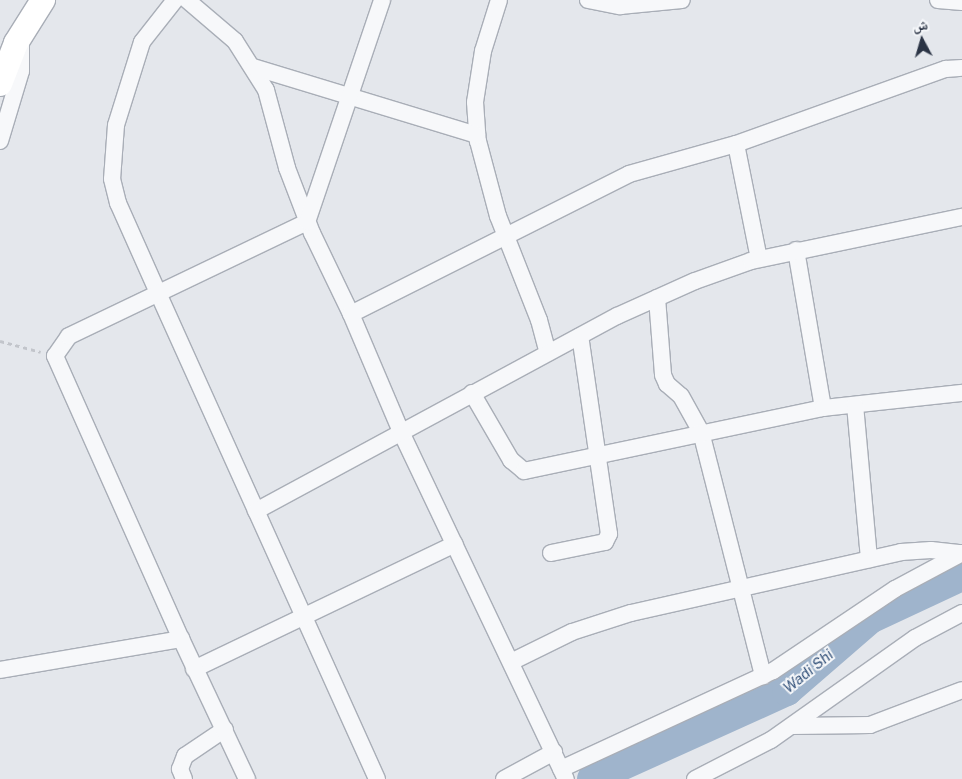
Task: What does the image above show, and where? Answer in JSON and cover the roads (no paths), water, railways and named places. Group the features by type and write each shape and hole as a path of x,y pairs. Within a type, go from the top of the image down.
{"highway":[{"path":"0,84 16,43 43,0"}],"street":[{"path":"175,0 142,42 116,126 112,179 118,203 377,779"},
{"path":"187,0 235,41 266,90 287,168 307,222 352,314 401,432 564,774 793,660 895,589 962,553"},
{"path":"247,779 225,729 194,669 55,356 69,336 307,222 382,0"},
{"path":"498,0 484,52 475,102 477,134 486,174 507,238 539,320 548,353"},
{"path":"588,0 612,6 682,0"},
{"path":"938,0 962,2"},
{"path":"0,141 21,70 21,47 16,43"},
{"path":"253,67 477,134"},
{"path":"352,314 507,238 629,174 736,144 946,69 962,68"},
{"path":"736,144 760,259"},
{"path":"256,511 472,393 657,298 760,259 962,216"},
{"path":"796,250 823,408"},
{"path":"657,298 663,375 667,384 681,396 701,432 738,588 763,676"},
{"path":"551,553 605,542 608,538 580,336"},
{"path":"472,393 517,468 532,470 701,432 823,408 962,393"},
{"path":"854,405 869,559"},
{"path":"194,669 455,544"},
{"path":"511,662 598,623 738,588 916,550 962,553"},
{"path":"695,779 771,740 914,638 962,614"},
{"path":"0,670 181,639"},
{"path":"792,726 870,725 962,690"},
{"path":"184,779 180,769 185,756 225,729"},
{"path":"504,779 554,752"}],"waterway":[{"name":"Wadi Shi","path":"592,779 787,691 870,619 962,576"}]}
